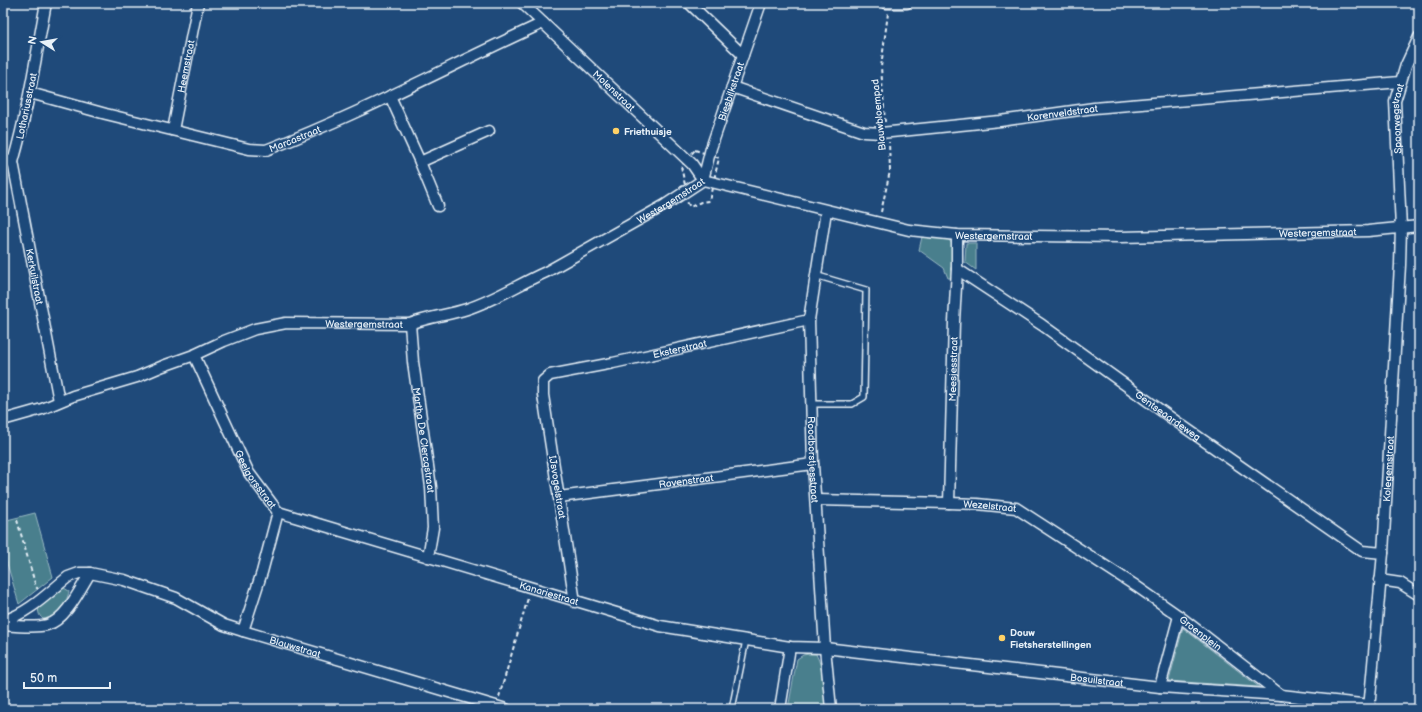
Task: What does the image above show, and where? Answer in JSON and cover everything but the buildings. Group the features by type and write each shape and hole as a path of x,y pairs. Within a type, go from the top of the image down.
{"street":[{"name":"Lothariusstraat","path":"8,161 20,136 30,93 46,3"},
{"name":"Heemstraat","path":"173,130 198,3"},
{"name":"Molenstraat","path":"522,3 692,164 703,180"},
{"path":"689,3 743,55"},
{"name":"Biesbilkstraat","path":"703,180 709,154 761,3"},
{"path":"888,3 907,3"},
{"name":"Marcastraat","path":"30,93 106,114 249,149 266,150 390,96 543,23"},
{"name":"Spoorwegstraat","path":"1401,228 1395,101 1400,82 1419,37"},
{"name":"Korenveldstraat","path":"732,87 864,132 888,133 1000,121 1094,108 1400,82"},
{"path":"390,96 438,206"},
{"path":"420,162 489,131"},
{"name":"Kerkuilstraat","path":"8,161 59,401"},
{"name":"Westergemstraat","path":"3,420 42,409 73,396 137,377 255,329 286,323 410,324 429,317 466,309 491,299 546,272 666,205 703,180 909,230 957,235 1121,237 1368,231 1419,226"},
{"name":"Roodborstjesstraat","path":"826,211 809,320 813,464 825,648 831,709"},
{"name":"Kolegemstraat","path":"1370,707 1382,553 1401,228"},
{"name":"Meesjesstraat","path":"949,503 954,322 958,269 957,235"},
{"name":"Gentseaardeweg","path":"958,269 1042,325 1177,422 1362,551 1382,553"},
{"name":"Eksterstraat","path":"550,375 621,362 809,320"},
{"name":"Martha De Clercqstraat","path":"410,324 413,362 432,487 433,528 428,557"},
{"name":"Geelgorsstraat","path":"194,355 249,473 278,512 262,572 243,631"},
{"name":"IJsvogelstraat","path":"550,375 543,381 542,395 560,497 575,602"},
{"name":"Ravenstraat","path":"560,497 813,464"},
{"name":"Wezelstraat","path":"816,500 977,504 1016,508 1136,586 1179,616"},
{"name":"Kanariestraat","path":"278,512 531,587 575,602 660,626 790,646 825,648"},
{"name":"Blauwstraat","path":"3,621 30,608 68,577 79,573 90,573 124,580 176,598 224,625 501,708"},
{"path":"3,625 41,626 52,623 67,609 90,573"},
{"path":"1380,580 1400,583 1419,595"},
{"name":"Groenplein","path":"1160,687 1179,616 1281,695"},
{"path":"780,709 790,646"},
{"name":"Bosuilstraat","path":"825,648 1160,687 1281,695 1370,707"}],"lane":[{"path":"812,404 852,404 864,397 866,290 815,275"},
{"path":"732,709 746,640"}],"path":[{"name":"Blauwbloempad","path":"878,223 890,171 888,133 885,122 881,67 888,3"},
{"path":"17,520 36,587 44,596"},
{"path":"501,708 531,587"}],"green space":[{"path":"922,237 948,239 952,244 951,278 948,278 944,268 919,250"},
{"path":"966,243 976,243 976,270 965,262"},
{"path":"35,513 53,577 19,604 3,550 3,521"},
{"path":"64,588 69,591 66,601 60,610 52,616 43,619 39,613 39,605 53,594"},
{"path":"1183,628 1259,687 1169,681"},
{"path":"816,654 819,661 824,681 825,709 788,709 797,659 803,655"}],"place":[{"name":"Friethuisje","path":"616,131"},
{"name":"Douw Fietsherstellingen","path":"1002,638"}]}
